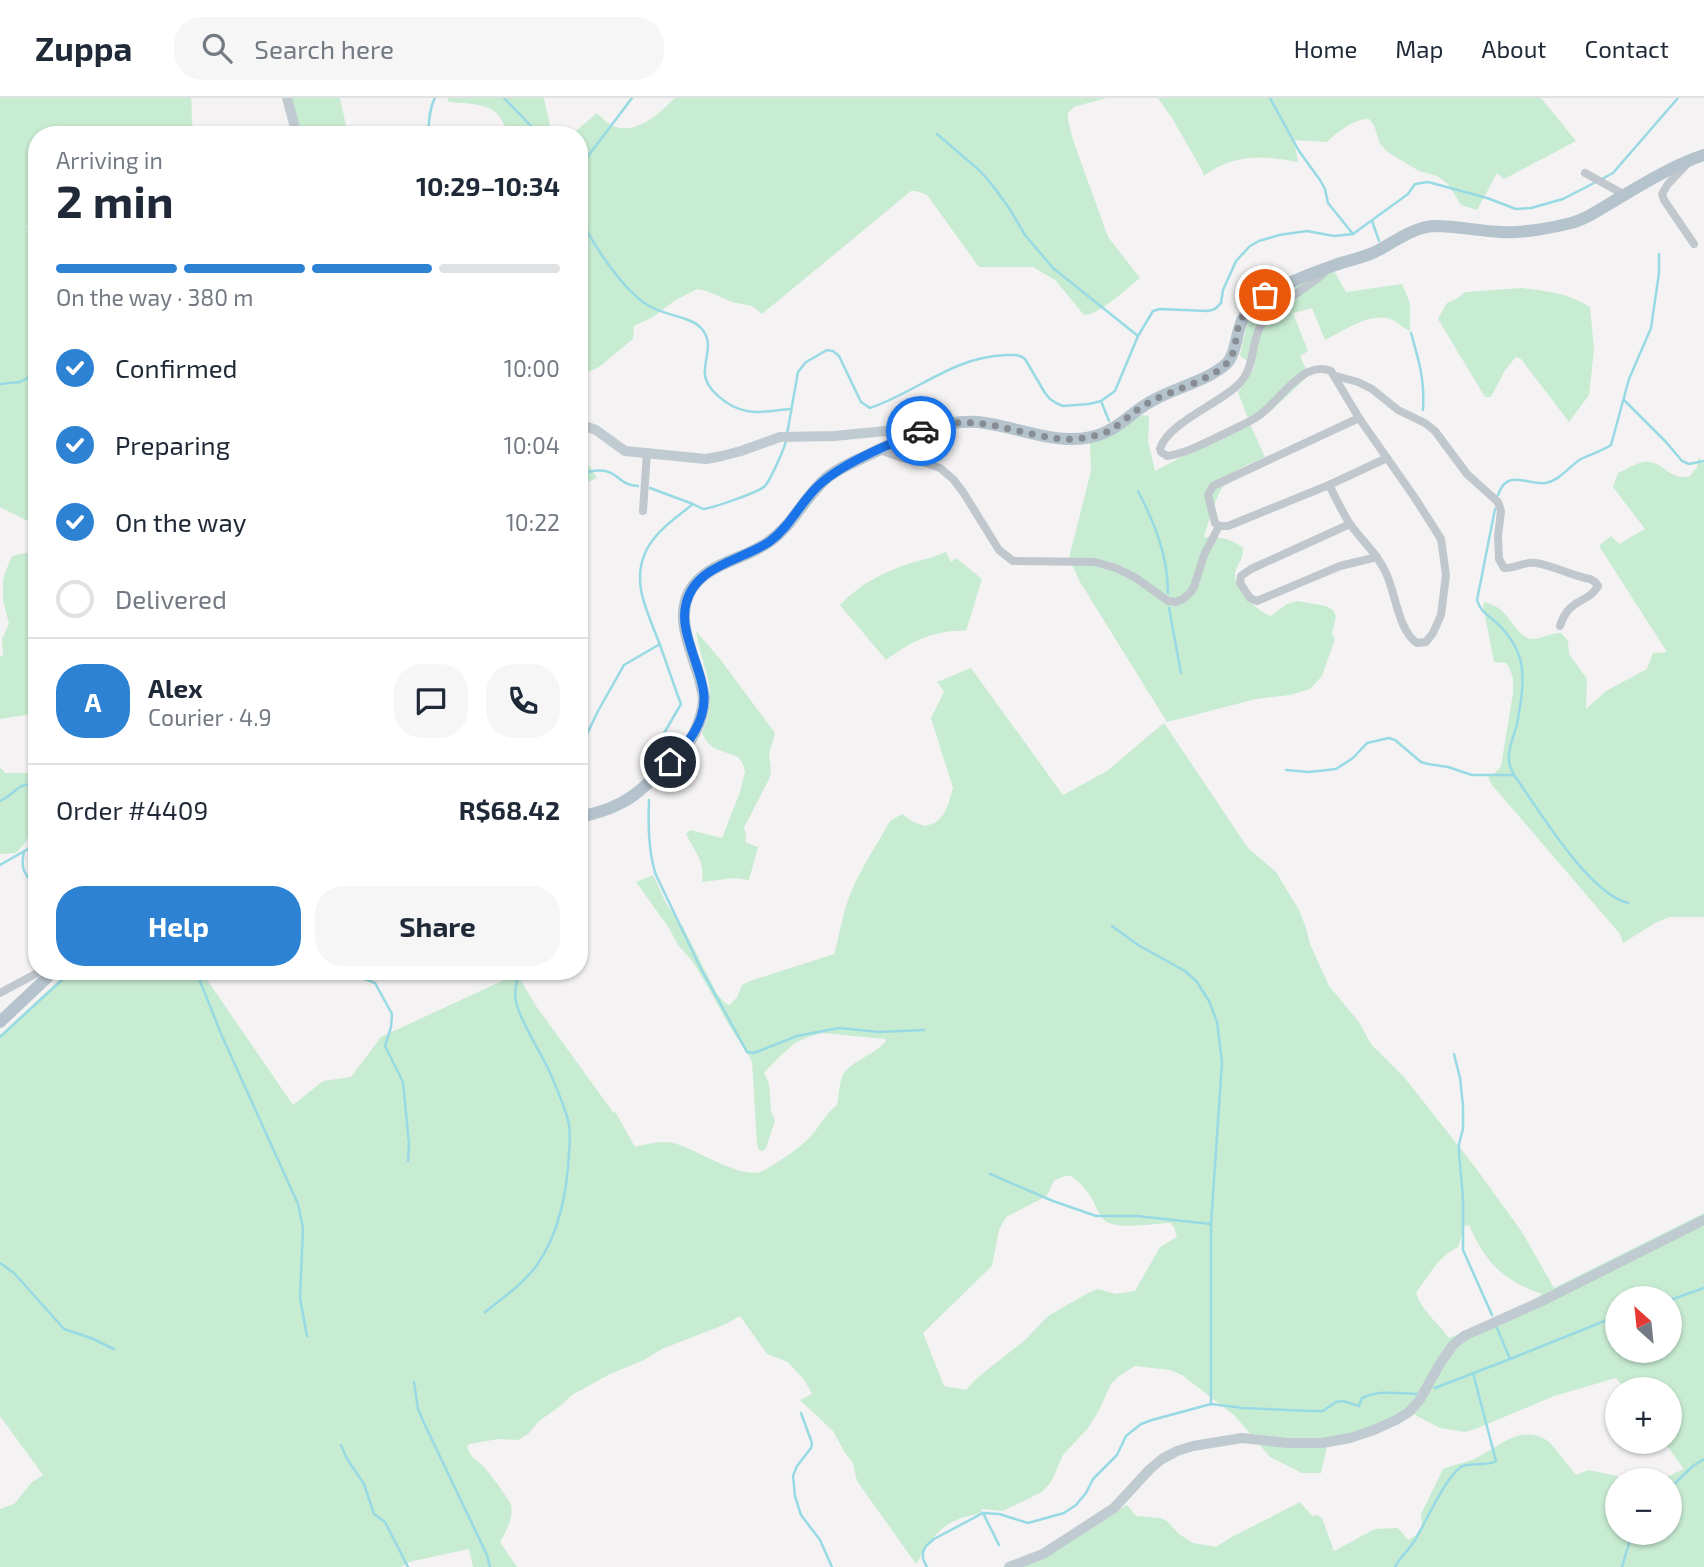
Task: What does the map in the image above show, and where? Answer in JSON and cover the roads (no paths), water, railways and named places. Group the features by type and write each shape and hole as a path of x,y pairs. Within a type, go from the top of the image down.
{"main road":[{"path":"588,814 624,802 639,792 686,746 695,732 704,697 684,617 686,601 699,579 713,569 771,541 815,489 841,468 930,427 948,423 981,422 1063,439 1093,436 1108,431 1147,403 1191,385 1223,367 1233,354 1240,322 1245,313 1265,295 1315,272 1375,252 1404,235 1423,228 1436,226 1504,232 1569,223 1587,217 1698,157"},
{"path":"0,1022 44,980"}],"street":[{"path":"287,98 295,126"},
{"path":"1693,244 1662,194 1668,184 1698,157"},
{"path":"1589,176 1625,195"},
{"path":"1329,485 1350,524 1386,572 1406,633 1421,644 1430,638 1441,615 1446,575 1443,546 1437,531 1359,418 1331,371 1324,368 1303,374 1254,419 1198,446 1167,456 1161,452 1160,445 1183,422 1239,384 1249,371 1261,326 1272,312 1330,267"},
{"path":"1336,376 1372,388 1398,410 1435,431 1466,474 1500,507 1499,559 1504,568 1537,563 1595,582 1598,586 1596,590 1567,610 1560,625"},
{"path":"1219,526 1208,495 1213,486 1359,418"},
{"path":"588,427 625,451 706,459 741,451 780,437 834,436 909,426 930,427"},
{"path":"880,450 940,468 963,492 999,550 1013,561 1095,562 1136,578 1168,601 1183,598 1194,587 1204,555 1219,526"},
{"path":"643,511 648,452"},
{"path":"1219,526 1228,526 1387,458"},
{"path":"1350,524 1251,569 1241,576 1240,583 1250,598 1257,601 1340,566 1377,557"},
{"path":"0,993 28,978"},
{"path":"1009,1567 1043,1554 1114,1508 1150,1469 1177,1451 1242,1438 1287,1443 1322,1443 1362,1434 1396,1420 1409,1412 1419,1401 1441,1362 1453,1345 1464,1336 1704,1220"}],"waterway":[{"path":"429,126 435,98"},
{"path":"504,98 531,126"},
{"path":"588,156 632,98"},
{"path":"1270,98 1299,151 1325,189 1328,203 1353,234"},
{"path":"1602,179 1613,173 1678,98"},
{"path":"937,134 980,171 993,186 1025,235 1053,268 1138,336"},
{"path":"787,434 798,372 806,362 827,350 839,356 861,402 870,408 952,368 986,357 1005,355 1025,359 1045,393 1056,403 1063,406 1089,404 1101,401 1115,391 1138,336 1153,311 1215,309 1221,303 1223,290 1236,261 1250,246 1259,241 1307,231 1334,236 1353,234 1408,194 1415,184 1428,182 1516,209 1531,208 1563,199 1596,182"},
{"path":"1372,221 1379,241"},
{"path":"588,232 600,253 630,291 651,307 691,321 701,328 708,343 705,376 712,390 725,402 747,411 790,409"},
{"path":"1498,495 1506,482 1512,480 1550,482 1581,459 1611,445 1629,379 1651,328 1659,254"},
{"path":"1411,333 1422,380 1423,410"},
{"path":"0,384 20,382 28,378"},
{"path":"1624,400 1682,461 1689,464 1704,461"},
{"path":"1101,401 1109,421"},
{"path":"650,488 703,509 725,503 765,486 786,441"},
{"path":"588,472 605,471 627,484 638,486"},
{"path":"1138,491 1159,540 1166,566 1168,593"},
{"path":"646,770 649,759 681,704 643,599 640,574 642,562 656,536 693,504"},
{"path":"1495,509 1477,600 1484,612 1509,637 1521,664 1521,697 1510,750 1510,766 1565,848 1581,867 1597,884 1628,903"},
{"path":"1169,608 1181,673"},
{"path":"588,732 624,665 660,644"},
{"path":"1286,770 1309,772 1336,769 1353,758 1367,743 1389,738 1421,762 1472,775 1514,775"},
{"path":"0,801 28,784"},
{"path":"649,800 650,847 656,875 700,967 747,1052 754,1053 797,1036 839,1028 879,1032 924,1030"},
{"path":"0,865 28,849"},
{"path":"24,851 24,872 28,877"},
{"path":"1112,926 1138,945 1185,971 1197,982 1209,1001 1217,1022 1222,1062 1211,1224 1211,1404"},
{"path":"0,1037 62,980"},
{"path":"200,980 298,1204 303,1228 300,1298 307,1336"},
{"path":"367,980 375,983 392,1014 385,1046 403,1082 408,1161"},
{"path":"485,1312 519,1285 545,1252 561,1211 570,1141 569,1124 562,1103 516,1002 517,980"},
{"path":"1454,1054 1463,1106 1463,1129 1459,1144 1463,1250 1492,1315"},
{"path":"990,1174 1096,1216 1137,1216 1211,1224"},
{"path":"0,1263 14,1273 64,1329 114,1349"},
{"path":"1682,1296 1704,1288"},
{"path":"1435,1388 1605,1321"},
{"path":"1497,1328 1510,1359"},
{"path":"1395,1567 1415,1540 1450,1478 1463,1466 1496,1461 1473,1373"},
{"path":"414,1382 418,1409 487,1555 490,1567"},
{"path":"927,1567 923,1559 926,1546 983,1513 999,1514 1028,1523 1064,1513 1076,1505 1093,1479 1117,1455 1126,1436 1141,1424 1152,1420 1211,1404 1323,1411 1336,1402 1343,1401 1359,1406 1362,1398 1376,1394 1419,1394"},
{"path":"801,1413 812,1443 793,1476 795,1496 801,1515 820,1540 832,1567"},
{"path":"341,1445 364,1484 374,1514 385,1522 408,1567"},
{"path":"1682,1477 1704,1459"},
{"path":"983,1513 999,1545"},
{"path":"1622,1567 1628,1545"}]}
